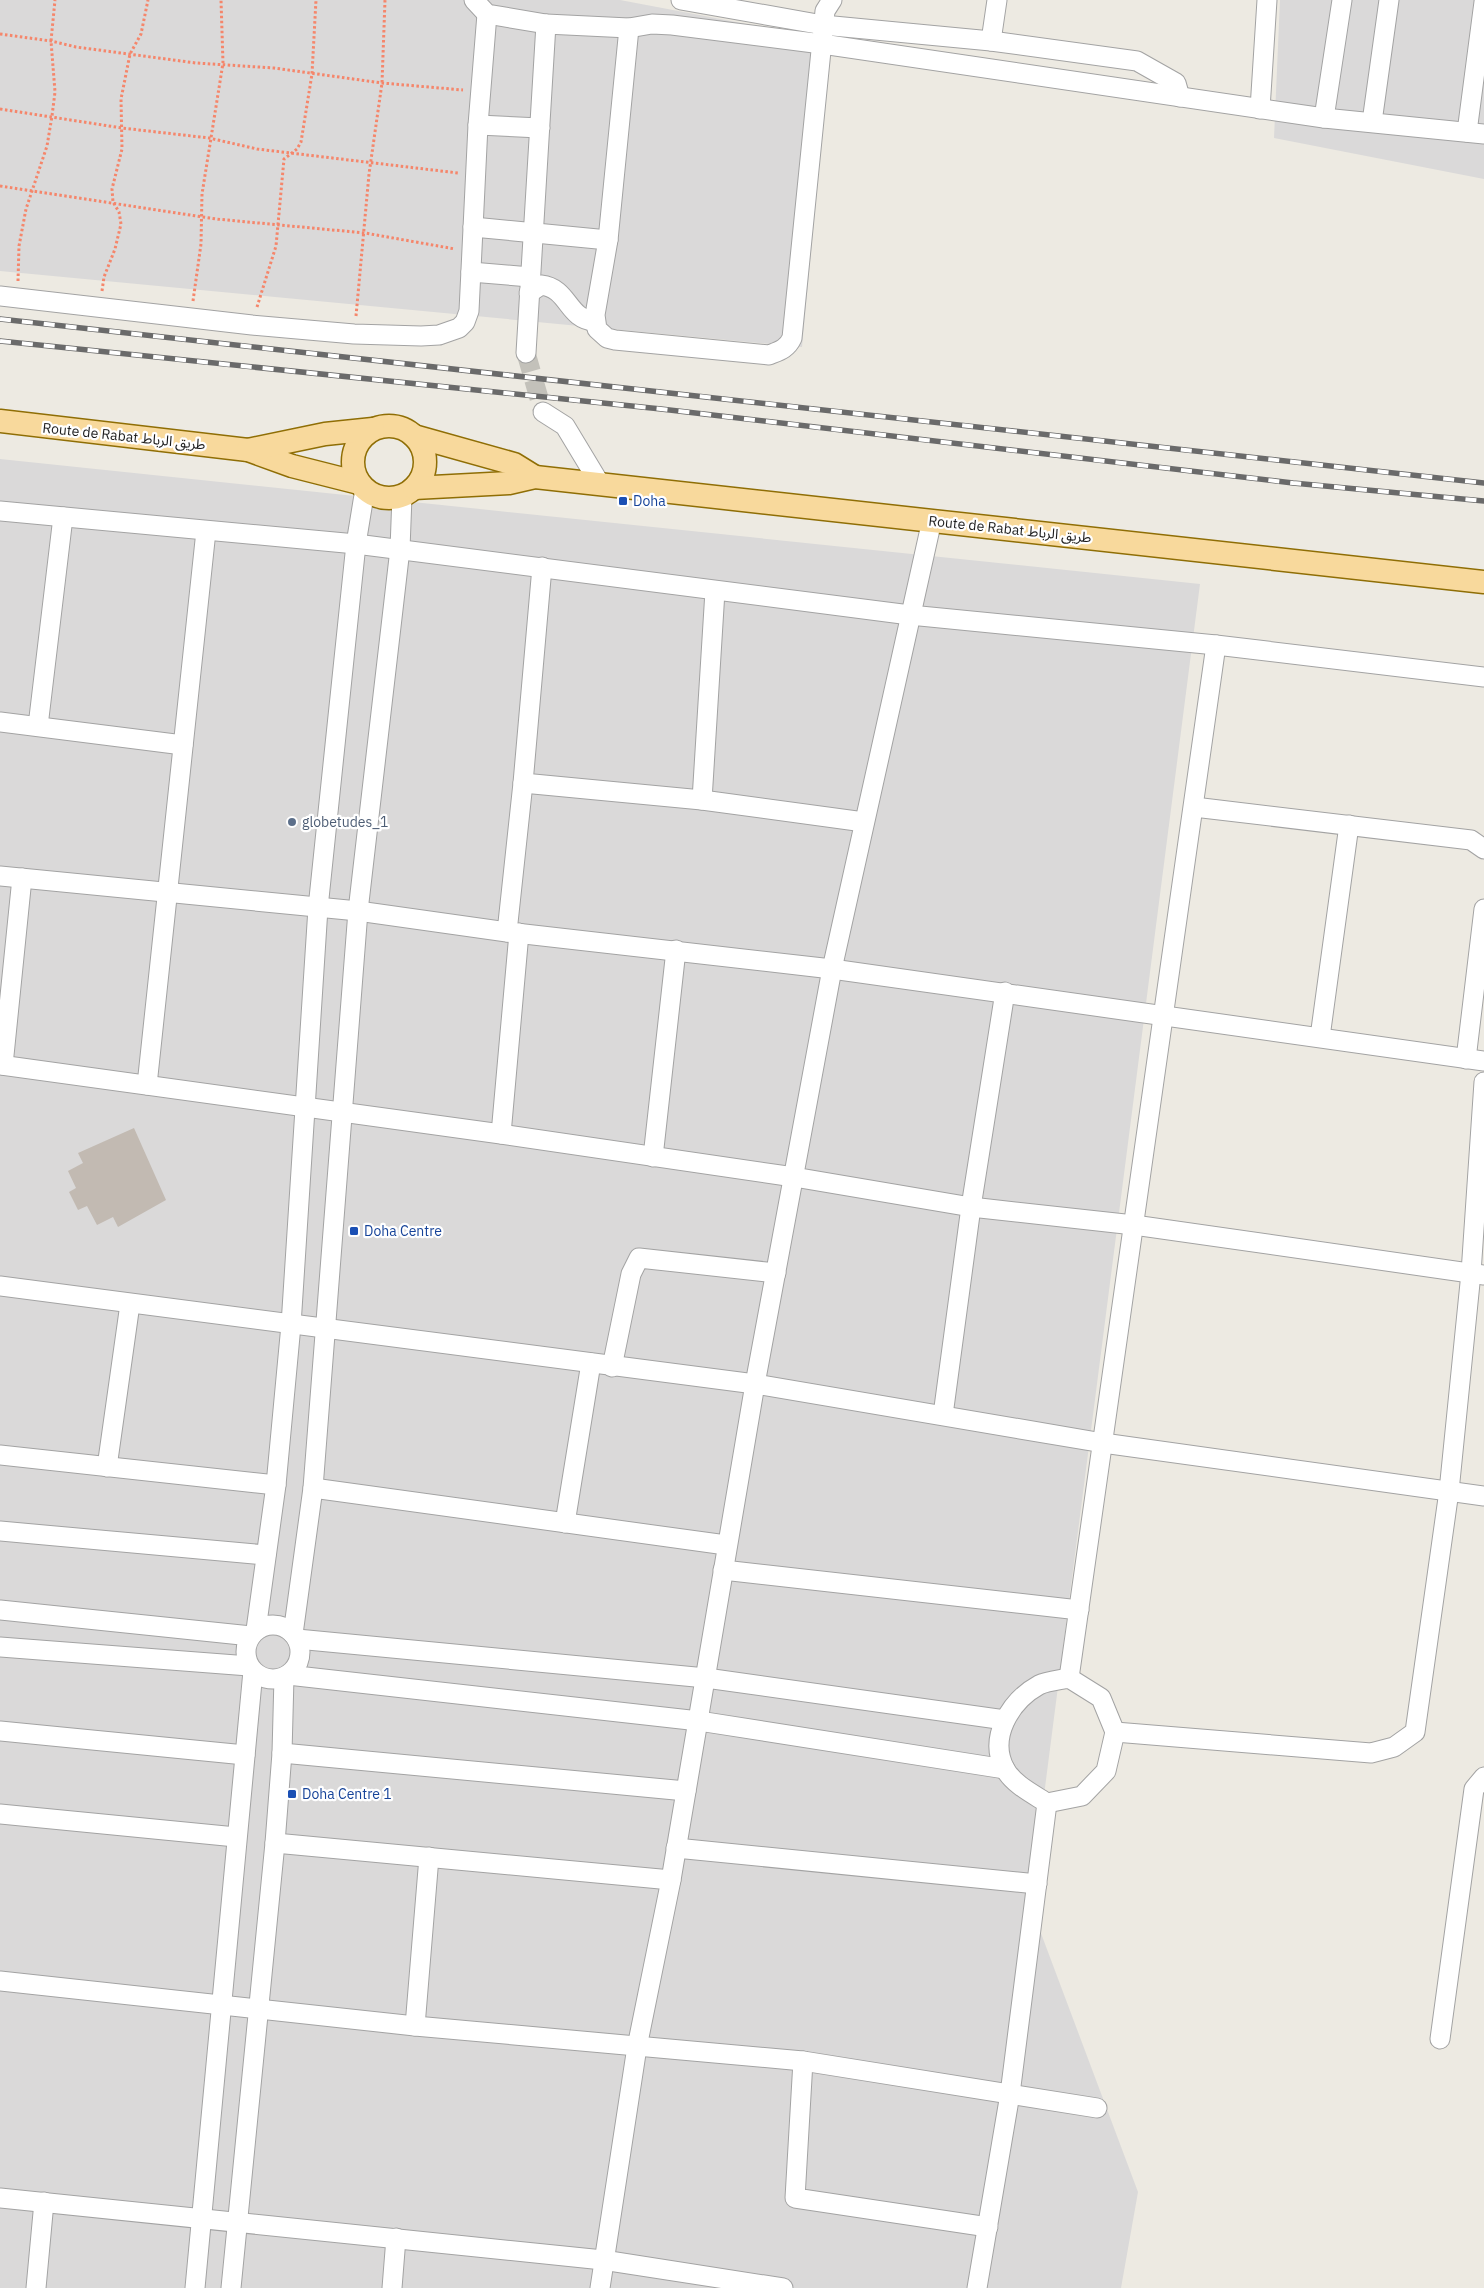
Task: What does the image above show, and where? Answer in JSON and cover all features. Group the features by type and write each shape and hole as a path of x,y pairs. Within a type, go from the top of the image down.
{"main road":[{"name":"Route de Rabat طريق الرباط","path":"0,422 248,450 292,466 362,486"},
{"path":"384,426 395,426 414,436 421,445 425,456 425,468 421,479 408,492 388,499 374,496 362,486 354,473 354,452 358,443 374,429 384,426"},
{"name":"Route de Rabat طريق الرباط","path":"248,450 316,436 374,429"},
{"name":"Route de Rabat طريق الرباط","path":"414,436 514,464 535,477"},
{"name":"Route de Rabat طريق الرباط","path":"408,492 508,483 535,477 1484,582"}],"street":[{"path":"474,0 487,14 546,24 629,28 652,24 672,25 822,44 1324,118 1475,133 1484,2"},
{"path":"681,0 825,9 990,41 1137,61 1176,84 1180,97"},
{"path":"990,41 997,0"},
{"path":"1260,109 1268,0"},
{"path":"1324,118 1342,0"},
{"path":"1372,122 1389,0"},
{"path":"629,28 608,240 594,321 597,329 602,334 615,340 769,354 784,349 789,344 793,331 825,9"},
{"path":"9,297 189,319 354,334 439,335 459,328 465,322 469,311 478,125 487,14"},
{"path":"526,353 546,24"},
{"path":"478,125 540,128"},
{"path":"473,227 608,240"},
{"path":"472,272 530,285 541,284 550,286 560,292 580,317 594,321"},
{"path":"543,412 566,426 600,484"},
{"path":"195,2288 245,1755 251,1669 246,1651 254,1633 276,1485 291,1325 318,908 362,486"},
{"path":"232,2288 275,1843 286,1676 297,1665 300,1652 295,1637 313,1488 358,911 408,492"},
{"path":"0,511 356,544 715,591 910,614 1216,645 1484,677"},
{"path":"38,726 63,517"},
{"path":"600,2288 637,2047 671,1880 706,1678 726,1545 832,969 932,520"},
{"path":"147,1085 166,892 206,531"},
{"path":"501,1134 523,783 542,567"},
{"path":"702,800 715,591"},
{"path":"1069,1678 1216,645"},
{"path":"0,722 183,745"},
{"path":"523,783 702,800 864,822"},
{"path":"1194,807 1471,840 1484,849"},
{"path":"1320,1038 1350,825"},
{"path":"0,876 358,911 513,933 832,969 1475,1060 1484,909"},
{"path":"22,878 2,1065 501,1134 794,1177 972,1207 1134,1225 1478,1274"},
{"path":"653,1157 676,950"},
{"path":"943,1415 1005,992"},
{"path":"1115,1732 1371,1753 1394,1747 1415,1732 1478,1274 1484,1082"},
{"path":"612,1367 631,1274 639,1258 776,1273"},
{"path":"0,1286 291,1325 591,1362 612,1367 755,1384 1103,1442 1484,1496"},
{"path":"107,1468 130,1304"},
{"path":"566,1523 591,1362"},
{"path":"0,1455 276,1485"},
{"path":"313,1488 726,1545"},
{"path":"0,1531 266,1555"},
{"path":"723,1570 1079,1610"},
{"path":"0,1610 254,1633 266,1626 276,1625 286,1628 295,1637 706,1678 1005,1720"},
{"path":"0,1647 251,1669 267,1678 286,1676 698,1720 1005,1770"},
{"path":"1069,1678 1101,1698 1115,1732 1106,1771 1082,1796 1047,1803 1019,1785 1005,1770 998,1741 1005,1720 1015,1705 1039,1684 1069,1678"},
{"path":"0,1731 245,1755"},
{"path":"282,1753 686,1791"},
{"path":"1440,2039 1474,1789 1484,1778"},
{"path":"977,2288 1010,2094 1047,1803"},
{"path":"0,1814 236,1837"},
{"path":"275,1843 671,1880"},
{"path":"676,1848 1037,1884"},
{"path":"415,2026 429,1858"},
{"path":"0,1981 415,2026 803,2061 1097,2108"},
{"path":"803,2061 795,2198 988,2227"},
{"path":"0,2198 603,2260 783,2288"},
{"path":"36,2288 44,2202"},
{"path":"392,2288 396,2238"}],"path":[{"path":"9,297 30,192 47,146 52,116 55,92 51,41 55,0"},
{"path":"100,309 104,276 115,249 121,224 112,189 122,149 121,99 130,54 141,34 148,0"},
{"path":"189,319 196,288 202,194 209,138 222,64 221,0"},
{"path":"252,325 276,246 284,158 297,149 301,142 312,74 316,0"},
{"path":"354,334 365,233 370,161 382,84 385,0"},
{"path":"0,34 51,41 76,47 196,63 312,74 382,84 482,91"},
{"path":"0,109 122,128 209,138 257,149 476,175"},
{"path":"0,186 202,217 365,233 472,252"}],"shaded area":[{"path":"0,0 620,0 831,40 802,347 0,271"},
{"path":"1280,0 1484,0 1484,179 1274,138"},
{"path":"0,459 1200,584 1030,1904 1138,2192 1121,2288 0,2288"}],"building":[{"path":"134,1128 166,1200 118,1227 113,1217 97,1225 87,1206 78,1210 69,1192 76,1188 68,1171 83,1163 78,1153"}],"tunnel":[{"path":"526,353 543,412"}],"railway":[{"path":"0,319 1484,483"},
{"path":"0,341 661,409 1293,483 1484,501"}],"place":[{"name":"Doha","path":"623,501"},
{"name":"globetudes_1","path":"292,822"},
{"name":"Doha Centre","path":"354,1231"},
{"name":"Doha Centre 1","path":"292,1794"}]}
